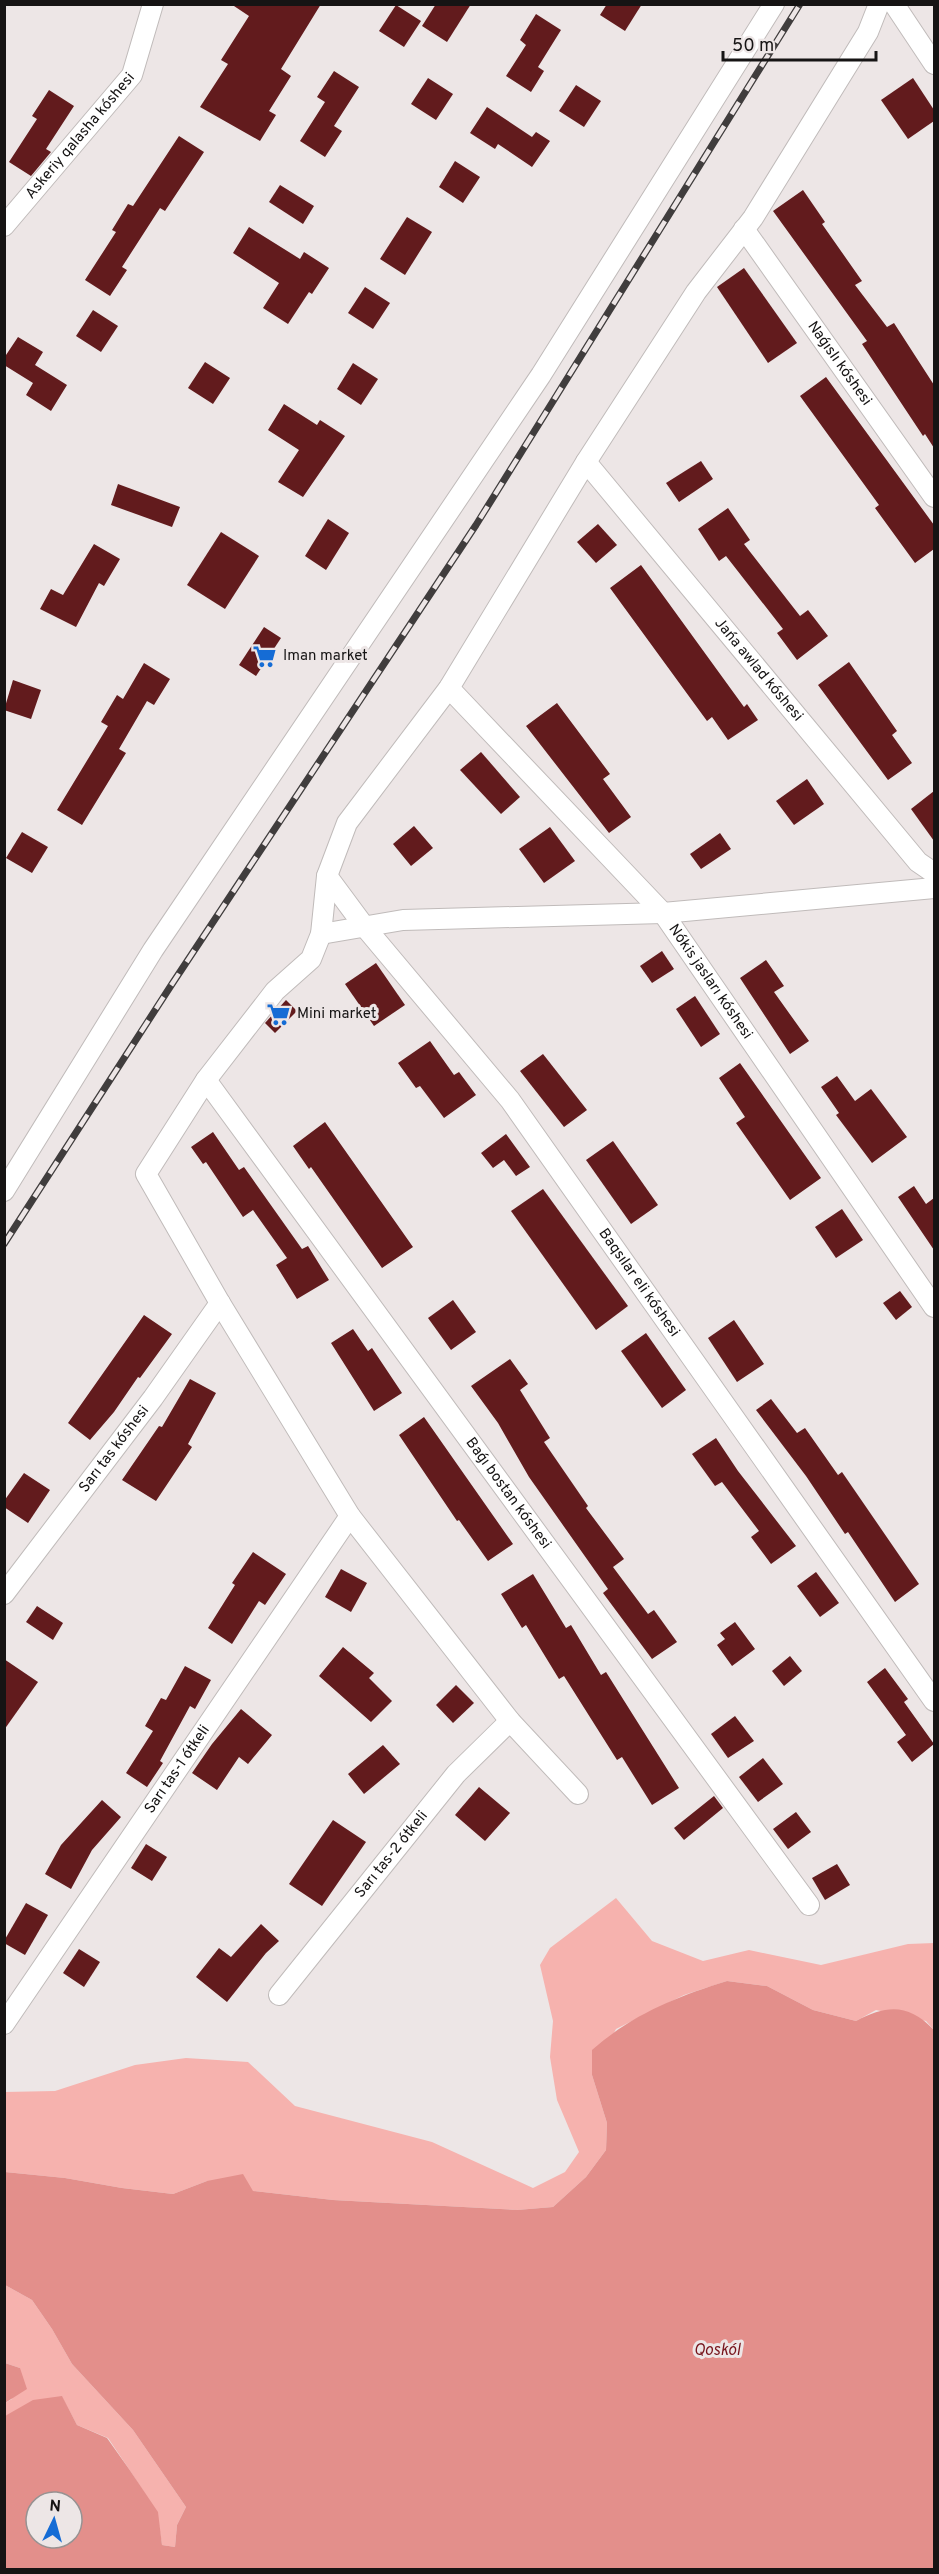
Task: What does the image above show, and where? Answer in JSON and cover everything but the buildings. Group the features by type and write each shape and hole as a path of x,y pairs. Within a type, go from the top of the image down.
{"street":[{"name":"Askeriy qalasha kóshesi","path":"4,226 132,75 153,4"},
{"path":"4,1191 153,950 541,375 774,4"},
{"path":"578,1794 510,1721 350,1516 220,1303 146,1174 206,1080 275,991 311,959 321,934 327,876 347,823 449,688 586,462 696,292 744,229 868,33 879,4"},
{"path":"894,4 934,64"},
{"name":"Naǵıslı kóshesi","path":"744,229 934,497"},
{"name":"Jańa awlad kóshesi","path":"586,462 918,862 934,873"},
{"name":"Nókis jasları kóshesi","path":"449,688 663,913 934,1307"},
{"name":"Baqsılar eli kóshesi","path":"327,876 364,926 510,1100 934,1701"},
{"path":"321,934 403,920 663,913 934,888"},
{"name":"Baǵı bostan kóshesi","path":"206,1080 809,1905"},
{"name":"Sarı tas kóshesi","path":"4,1594 146,1406 220,1303"},
{"name":"Sarı tas-1 ótkeli","path":"4,2024 350,1516"},
{"name":"Sarı tas-2 ótkeli","path":"279,1995 456,1774 510,1721"}],"shaded area":[{"path":"616,1898 652,1941 703,1961 749,1950 821,1965 908,1944 934,1943 934,2030 926,2021 876,2010 856,2021 813,2010 767,1986 727,1981 684,1995 616,2029 592,2075 607,2123 606,2150 586,2177 553,2207 517,2210 333,2200 253,2191 207,2181 173,2194 65,2178 5,2172 4,2092 55,2091 135,2065 186,2058 248,2062 295,2106 432,2142 533,2188 565,2172 579,2152 557,2100 550,2057 553,2021 540,1965 550,1948"},
{"path":"5,2285 32,2300 72,2364 133,2430 186,2507 177,2525 175,2547 162,2545 157,2512 108,2438 77,2425 62,2397 5,2416 5,2403 12,2399 20,2368 5,2363"}],"water":[{"name":"Qoskól","path":"727,1981 767,1986 813,2010 856,2021 887,2010 906,2011 924,2021 934,2030 934,2569 5,2569 5,2416 33,2400 62,2396 77,2425 107,2438 158,2512 162,2545 175,2547 177,2525 186,2507 133,2430 72,2364 32,2300 5,2285 5,2172 65,2178 173,2194 207,2181 243,2174 253,2191 333,2200 517,2210 553,2207 586,2177 606,2150 607,2123 592,2075 592,2050 623,2026 673,2000"},
{"path":"5,2363 20,2368 27,2389 5,2403"}],"railway":[{"path":"4,1244 172,984 476,525 800,4"}],"place":[{"name":"Iman market","path":"265,656"},
{"name":"Mini market","path":"279,1014"}]}
